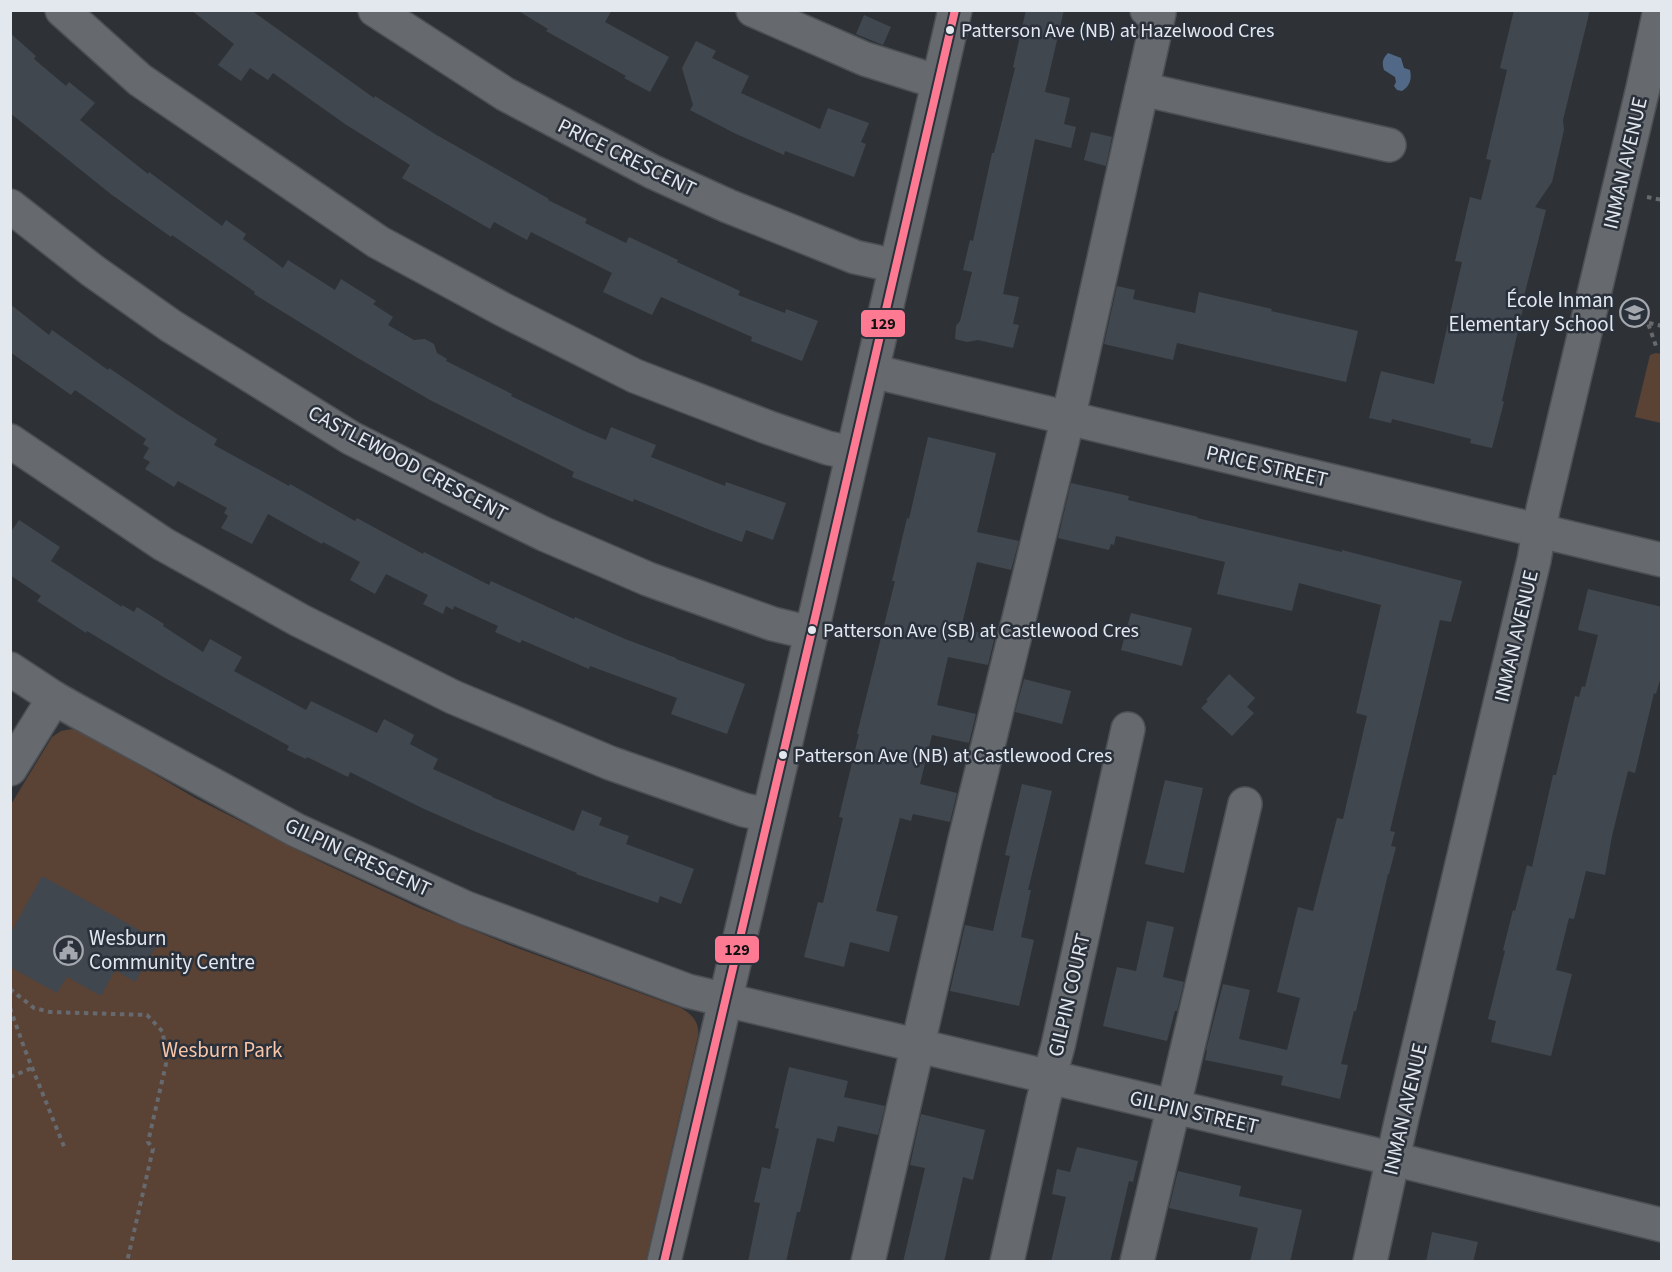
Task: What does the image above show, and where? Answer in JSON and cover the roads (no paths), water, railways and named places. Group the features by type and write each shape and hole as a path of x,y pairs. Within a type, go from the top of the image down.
{"street":[{"path":"62,10 140,80 378,242 502,309 635,376 767,427 828,448 852,453"},
{"name":"PRICE CRESCENT","path":"375,10 505,94 653,172 728,207 855,257 896,266"},
{"path":"753,10 865,59 938,82"},
{"path":"664,1262 955,10"},
{"path":"868,1262 964,844 1067,419 1159,14 1147,10"},
{"name":"INMAN AVENUE","path":"1370,1262 1529,583 1539,531 1655,61 1660,10"},
{"path":"1142,89 1389,145"},
{"name":"CASTLEWOOD CRESCENT","path":"10,206 93,271 171,326 351,438 544,534 648,579 773,624 812,633"},
{"name":"PRICE STREET","path":"872,371 1662,560"},
{"path":"10,441 163,544 299,620 453,697 610,763 744,810 768,815"},
{"name":"GILPIN CRESCENT","path":"10,669 54,698 296,830 456,903 688,992 725,1001"},
{"path":"10,769 54,698"},
{"name":"GILPIN COURT","path":"1007,1262 1128,729"},
{"path":"1137,1262 1245,804"},
{"name":"GILPIN STREET","path":"725,1001 918,1045 1662,1225"}],"water":[{"path":"1388,53 1401,58 1404,68 1410,70 1410,82 1402,91 1397,90 1394,86 1395,77 1384,70 1383,61"}],"place":[{"name":"Patterson Ave (NB) at Hazelwood Cres","path":"950,30"},
{"name":"École Inman Elementary School","path":"1635,312"},
{"name":"Patterson Ave (SB) at Castlewood Cres","path":"812,630"},
{"name":"Patterson Ave (NB) at Castlewood Cres","path":"783,755"},
{"name":"Wesburn Community Centre","path":"68,950"}],"park label":[{"name":"Wesburn Park","path":"222,1050"}]}
